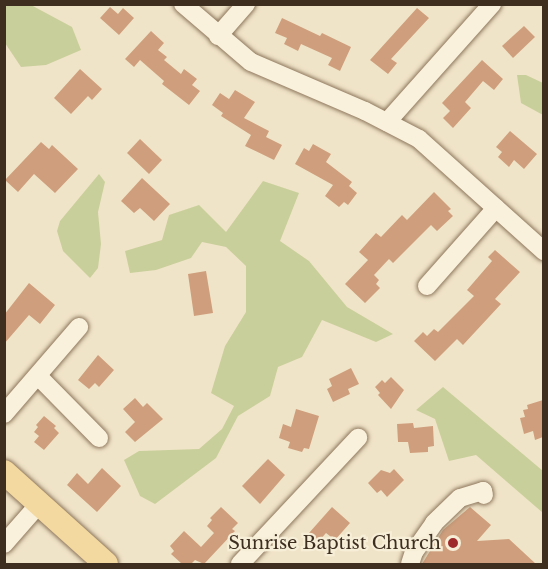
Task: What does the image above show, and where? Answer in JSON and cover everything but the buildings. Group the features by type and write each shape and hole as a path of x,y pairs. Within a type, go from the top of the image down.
{"main road":[{"path":"4,472 106,564"}],"street":[{"path":"183,4 218,36 260,67 387,122 419,140 541,245"},
{"path":"218,36 246,4"},
{"path":"387,122 492,4"},
{"path":"427,286 496,208"},
{"path":"4,414 79,327"},
{"path":"38,376 99,438"},
{"path":"240,564 358,438"},
{"path":"410,564 414,552 434,523 460,498 483,491 484,495"},
{"path":"4,544 39,504"}],"green space":[{"path":"4,5 31,5 72,27 81,50 46,65 21,67 5,43"},
{"path":"517,75 526,75 543,83 543,115 521,103"},
{"path":"99,174 105,182 98,212 101,244 98,268 90,278 63,251 57,231 60,221"},
{"path":"263,181 299,193 280,241 309,261 347,307 393,334 376,342 322,320 302,357 278,367 270,396 238,416 216,458 155,504 140,496 124,460 139,451 199,449 222,429 234,406 211,393 225,346 246,312 246,266 226,247 202,242 191,258 156,270 130,273 125,251 162,240 169,215 199,205 226,232"},
{"path":"443,387 543,471 543,513 476,455 449,461 435,419 416,410"}],"place":[{"name":"Sunrise Baptist Church","path":"453,543"}]}
